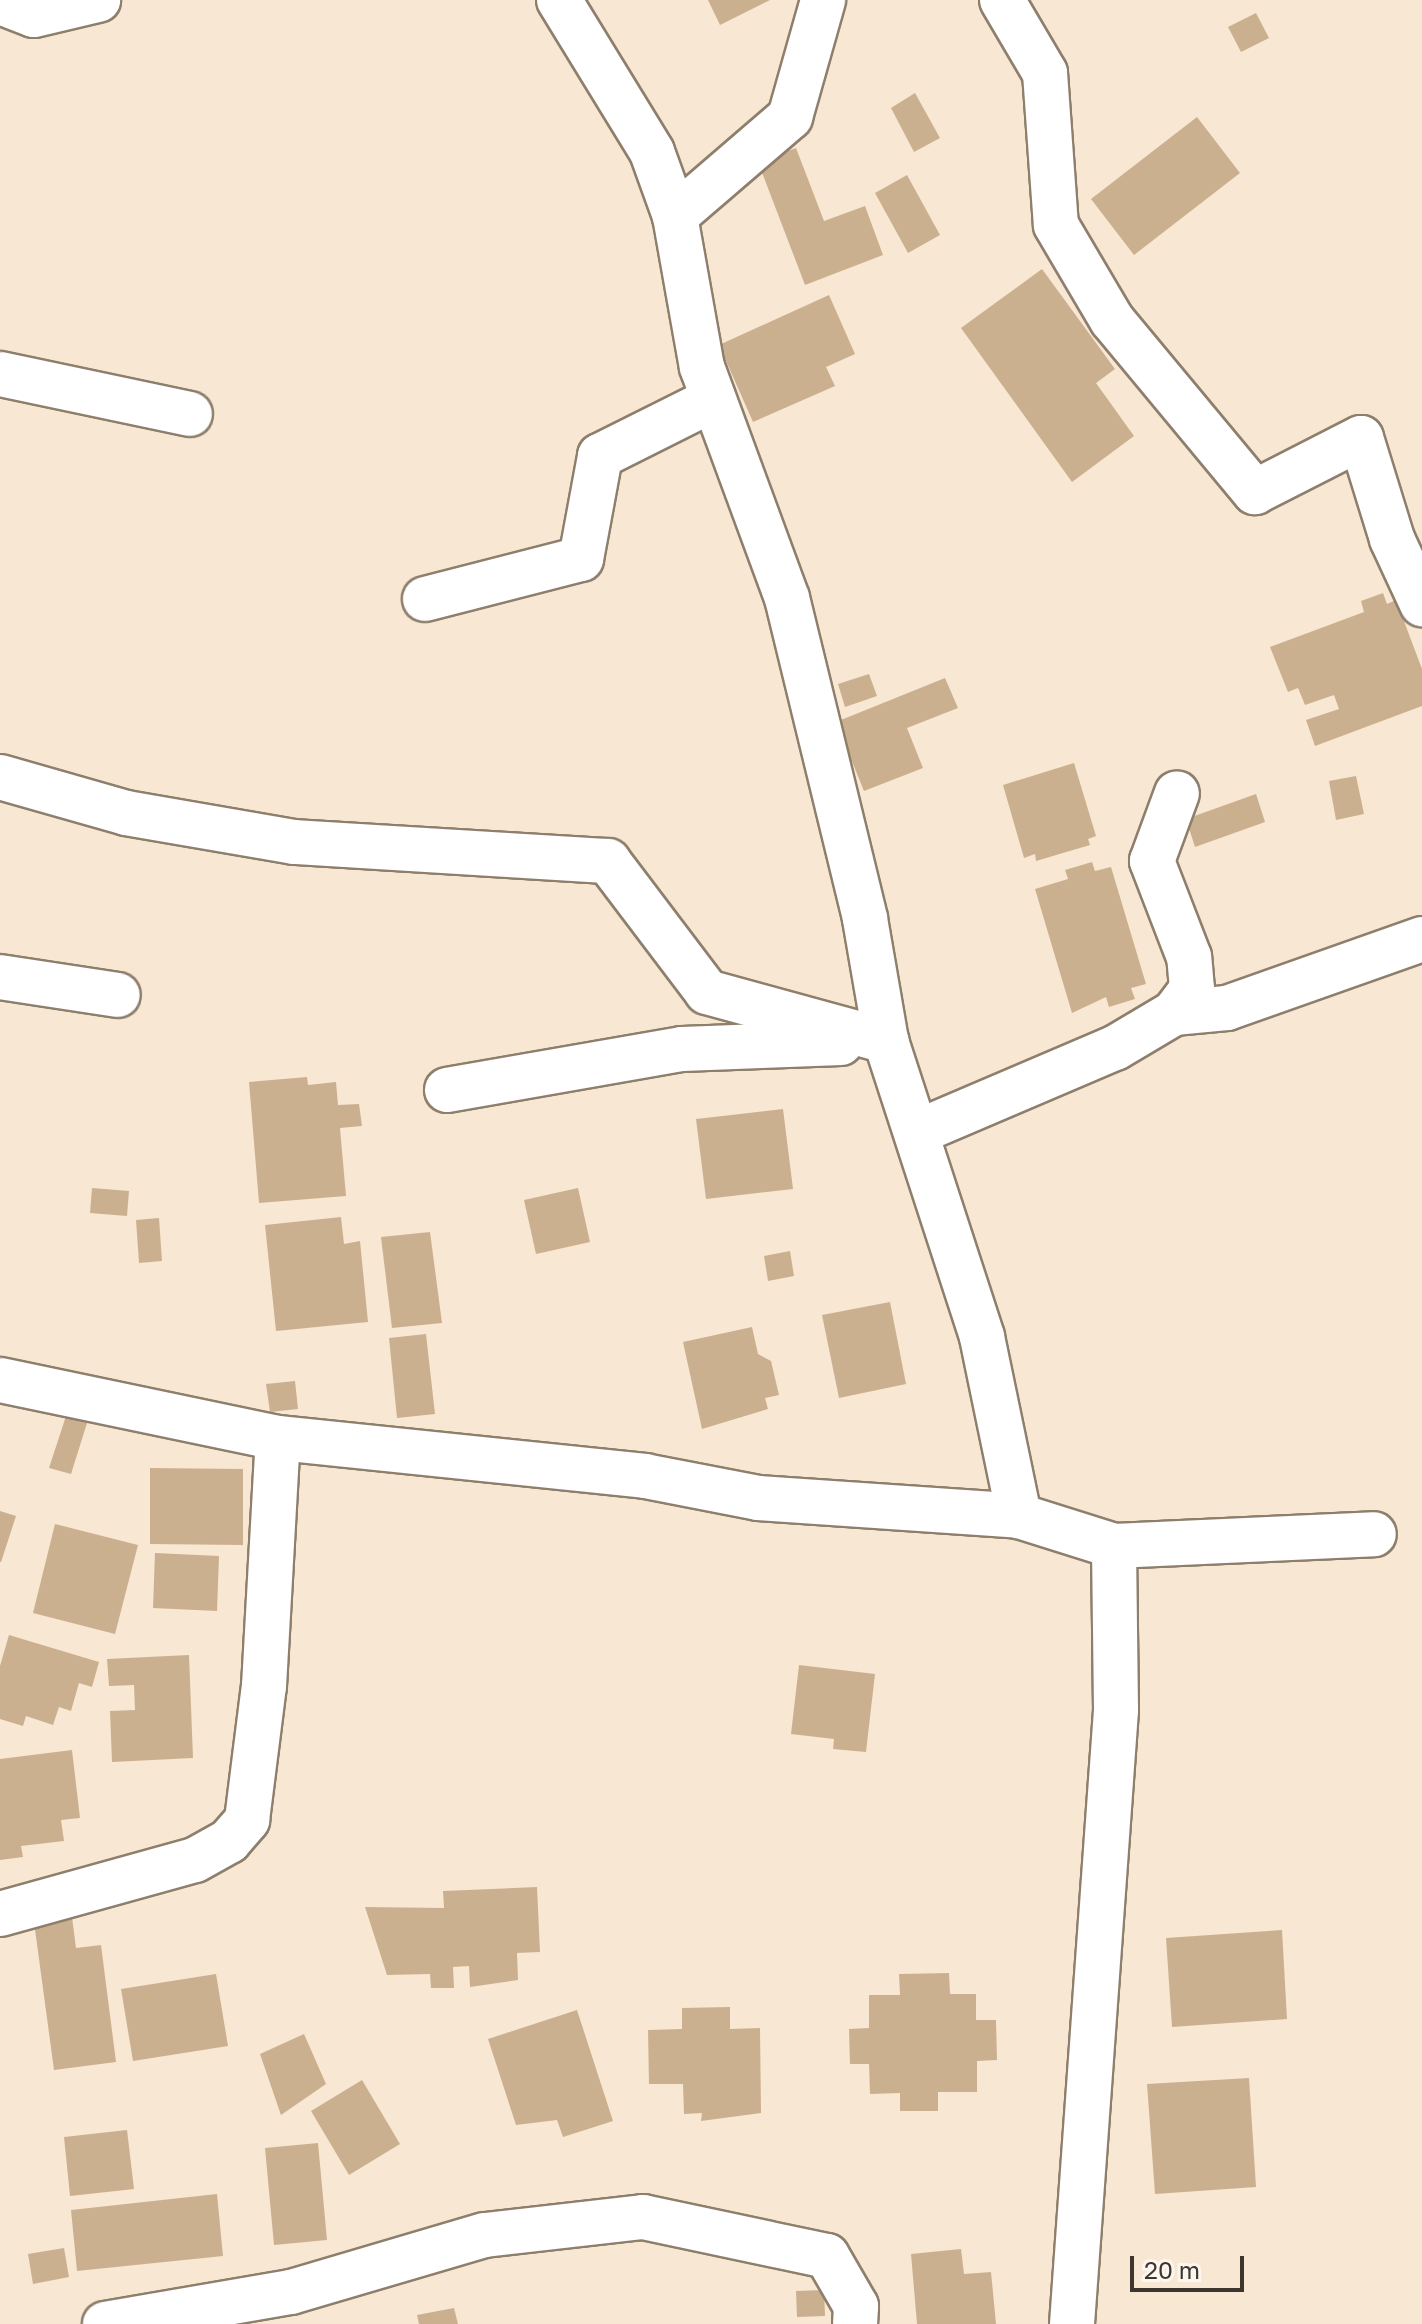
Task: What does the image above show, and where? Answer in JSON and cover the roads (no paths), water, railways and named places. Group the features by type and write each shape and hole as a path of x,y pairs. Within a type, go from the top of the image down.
{"street":[{"path":"0,2 34,15 98,0"},
{"path":"559,0 652,152 675,216 702,367 787,598 865,919 886,1041 920,1131 982,1337 1019,1516"},
{"path":"675,216 790,117 823,0"},
{"path":"1002,0 1045,73 1056,225 1112,320 1255,492 1361,438 1392,539 1422,604"},
{"path":"0,374 190,414"},
{"path":"425,599 581,559 600,456 714,399"},
{"path":"0,777 126,813 294,842 608,861 707,992 886,1041"},
{"path":"920,1131 1115,1048 1174,1013 1192,989 1189,957 1152,861 1177,793"},
{"path":"1174,1013 1227,1008 1422,939"},
{"path":"0,977 118,995"},
{"path":"447,1090 682,1049 886,1041"},
{"path":"0,1380 278,1438 645,1476 758,1498 1019,1516 1114,1546 1374,1534"},
{"path":"0,1914 195,1860 229,1841 247,1820 264,1686 278,1438"},
{"path":"1072,2324 1116,1710 1114,1546"},
{"path":"105,2324 291,2292 485,2235 643,2217 827,2256 856,2306 855,2324"}]}
